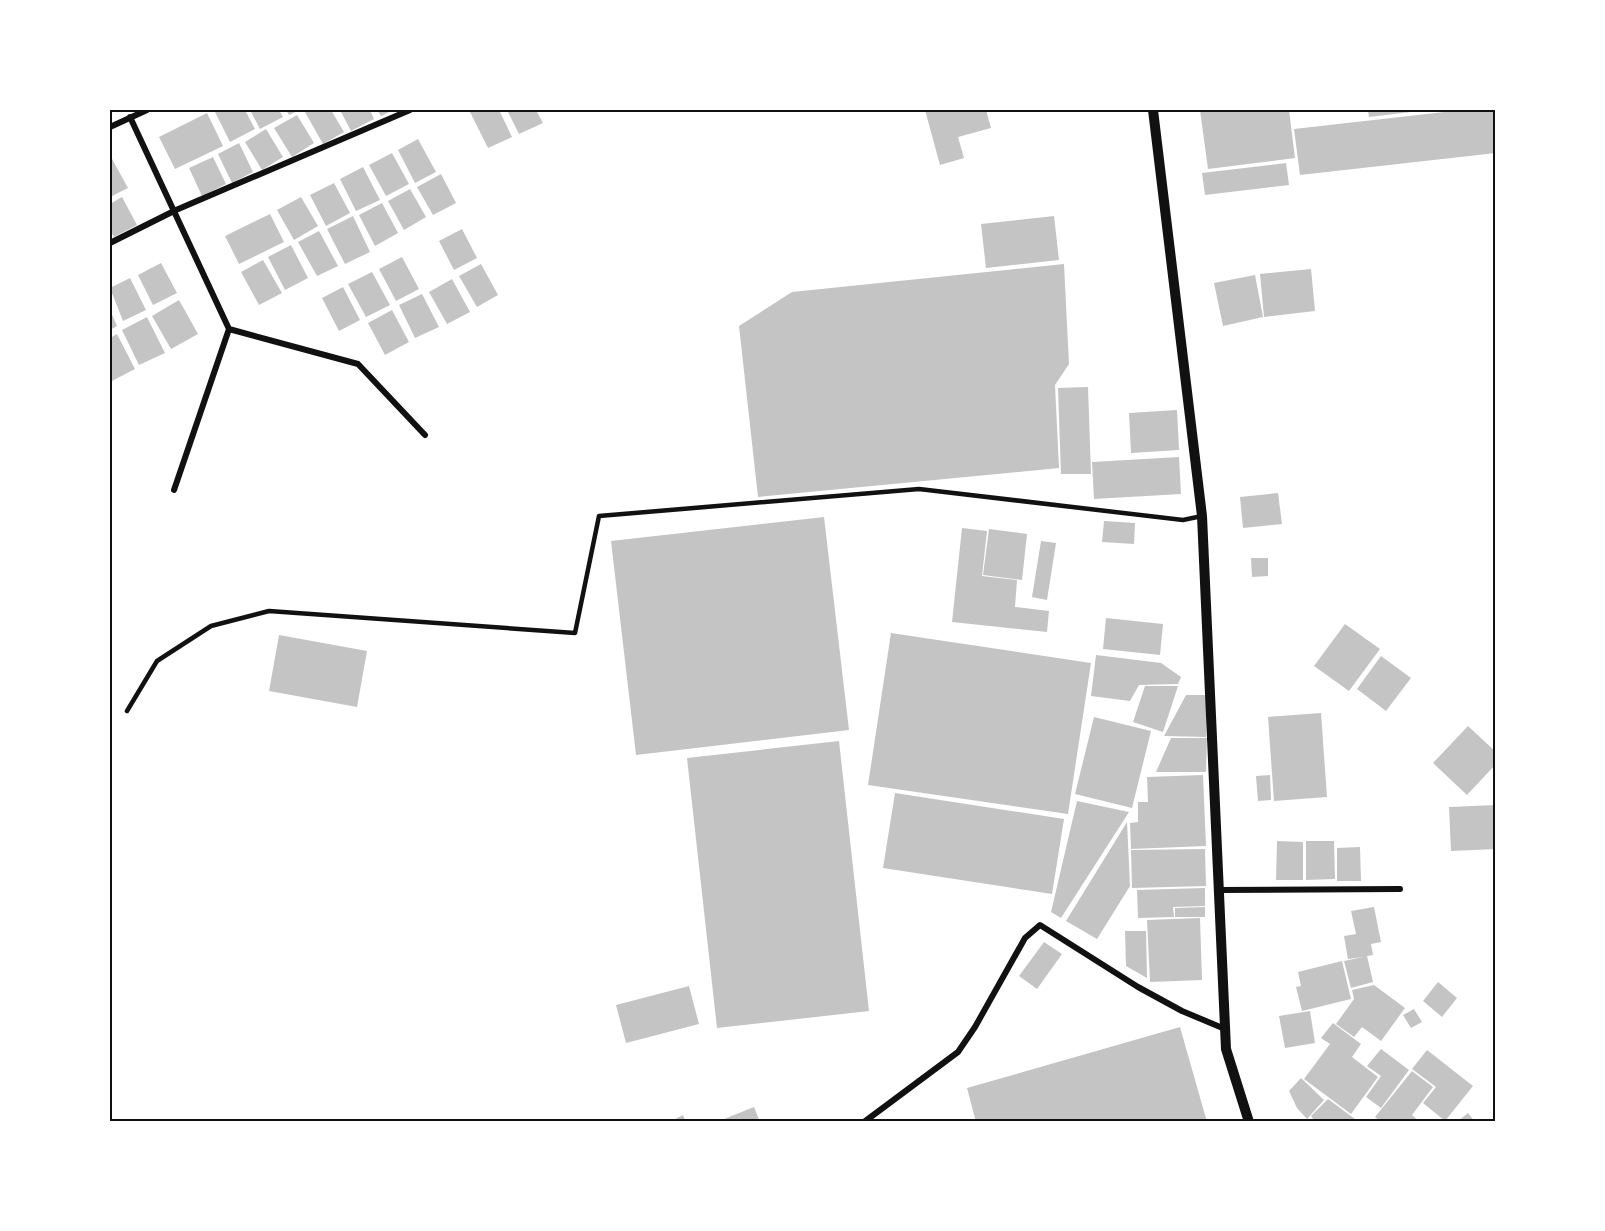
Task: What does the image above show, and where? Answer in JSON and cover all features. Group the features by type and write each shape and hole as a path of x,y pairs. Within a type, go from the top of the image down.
{"street":[{"path":"110,127 147,110"},
{"path":"110,243 176,210 411,110"},
{"path":"1153,110 1197,452 1202,516 1226,1049 1249,1122"},
{"path":"130,117 176,210 229,329 174,490"},
{"path":"229,329 358,363 426,435"},
{"path":"1219,890 1400,889"},
{"path":"864,1122 958,1052 975,1027 1025,938 1040,925 1138,987 1182,1011 1225,1029"}],"lane":[{"path":"127,711 157,661 211,626 269,611 575,633 599,516 920,489 1183,520 1202,516"}],"building":[{"path":"214,110 245,110 255,129 230,142"},
{"path":"250,110 279,110 283,117 260,129"},
{"path":"286,110 300,110 289,115"},
{"path":"331,110 344,132 323,144 305,112"},
{"path":"340,110 370,110 374,119 351,131"},
{"path":"377,110 393,110 381,116"},
{"path":"469,110 499,110 512,137 488,148"},
{"path":"507,110 536,110 543,123 519,134"},
{"path":"925,110 986,110 991,128 958,137 964,158 940,165"},
{"path":"1200,110 1289,110 1295,158 1208,169"},
{"path":"1368,110 1419,110 1419,111 1369,117"},
{"path":"1462,110 1496,110 1496,153 1300,175 1294,129"},
{"path":"207,113 223,146 175,169 159,137"},
{"path":"297,115 314,143 292,157 274,128"},
{"path":"266,129 283,157 262,170 245,142"},
{"path":"418,139 436,172 415,183 398,150"},
{"path":"239,143 253,172 232,183 218,154"},
{"path":"392,153 409,184 386,196 369,165"},
{"path":"213,157 226,184 202,196 189,168"},
{"path":"110,158 128,188 110,197"},
{"path":"1286,163 1289,185 1205,195 1202,173"},
{"path":"363,167 380,200 356,211 340,179"},
{"path":"441,174 456,203 433,215 417,187"},
{"path":"334,183 350,213 326,226 310,195"},
{"path":"410,189 426,217 404,230 388,201"},
{"path":"122,197 137,225 114,237 110,230 110,204"},
{"path":"301,197 318,226 294,240 277,210"},
{"path":"382,203 398,233 375,246 359,215"},
{"path":"270,214 284,242 239,264 225,236"},
{"path":"353,216 370,252 345,264 327,229"},
{"path":"1054,216 1059,260 986,268 981,224"},
{"path":"462,229 477,258 454,270 439,241"},
{"path":"319,231 338,266 317,276 298,242"},
{"path":"291,245 308,278 285,290 268,257"},
{"path":"402,257 419,289 396,301 379,269"},
{"path":"263,260 282,293 259,305 241,272"},
{"path":"161,263 177,293 153,305 138,275"},
{"path":"481,264 498,295 477,307 459,276"},
{"path":"1064,264 1069,364 1055,385 1059,468 758,497 739,326 792,292"},
{"path":"1311,269 1315,311 1264,317 1260,274"},
{"path":"372,272 390,305 366,317 348,284"},
{"path":"1255,275 1263,317 1223,326 1214,283"},
{"path":"130,278 146,310 123,321 110,288"},
{"path":"452,279 470,312 447,324 429,292"},
{"path":"343,287 360,320 339,331 322,298"},
{"path":"422,294 439,327 415,338 399,305"},
{"path":"179,300 198,334 171,349 152,316"},
{"path":"110,310 117,326 110,330"},
{"path":"392,310 409,342 385,355 368,323"},
{"path":"147,317 165,353 139,365 122,330"},
{"path":"117,334 135,369 112,381 110,338"},
{"path":"1088,387 1091,474 1061,474 1058,388"},
{"path":"1177,410 1179,450 1131,453 1129,413"},
{"path":"1179,457 1181,494 1094,499 1092,462"},
{"path":"1278,493 1282,524 1243,528 1240,497"},
{"path":"824,517 849,730 636,755 611,541"},
{"path":"1104,521 1135,523 1134,544 1102,542"},
{"path":"962,528 987,531 982,576 1017,580 1015,607 1049,611 1047,632 952,622"},
{"path":"989,529 1027,534 1022,580 983,575"},
{"path":"1041,541 1056,543 1047,600 1032,597"},
{"path":"1251,558 1268,558 1268,576 1252,577"},
{"path":"1106,618 1163,624 1160,655 1103,649"},
{"path":"1345,624 1380,649 1349,691 1314,666"},
{"path":"891,633 1091,663 1068,814 868,785"},
{"path":"279,635 367,651 357,707 269,691"},
{"path":"1096,655 1161,663 1181,677 1178,684 1139,685 1130,701 1091,696"},
{"path":"1381,656 1411,678 1386,711 1357,689"},
{"path":"1145,686 1178,686 1163,732 1133,722"},
{"path":"1186,695 1207,695 1206,737 1164,736"},
{"path":"1321,713 1327,797 1274,801 1268,717"},
{"path":"1094,717 1151,731 1132,808 1075,794"},
{"path":"1468,726 1496,752 1496,764 1467,795 1433,763"},
{"path":"1171,738 1207,738 1206,772 1156,772"},
{"path":"839,741 869,1011 717,1028 687,758"},
{"path":"1203,775 1206,846 1131,849 1130,823 1138,822 1138,802 1148,802 1147,777"},
{"path":"1270,775 1271,800 1258,801 1256,776"},
{"path":"895,793 1064,819 1052,894 883,868"},
{"path":"1077,801 1129,812 1061,918 1051,912"},
{"path":"1496,805 1496,849 1451,851 1449,807"},
{"path":"1127,822 1130,886 1097,939 1066,921"},
{"path":"1277,841 1303,842 1303,880 1276,880"},
{"path":"1306,841 1334,841 1335,879 1306,880"},
{"path":"1360,847 1361,881 1337,881 1337,848"},
{"path":"1205,849 1206,886 1132,888 1131,850"},
{"path":"1205,888 1205,906 1173,907 1174,917 1138,918 1137,890"},
{"path":"1205,907 1205,917 1175,917 1175,908"},
{"path":"1374,907 1381,942 1371,944 1373,955 1367,956 1373,982 1351,988 1344,961 1363,957 1348,959 1344,936 1356,934 1351,911"},
{"path":"1200,918 1202,980 1150,982 1147,920"},
{"path":"1125,931 1146,931 1147,978 1126,966"},
{"path":"1044,942 1062,954 1037,989 1019,976"},
{"path":"1342,961 1351,999 1302,1011 1296,987 1301,986 1298,972"},
{"path":"1438,982 1457,998 1442,1017 1423,1001"},
{"path":"1374,985 1405,1008 1381,1041 1362,1027 1354,1037 1336,1024 1354,999 1352,990"},
{"path":"689,986 699,1024 626,1043 616,1005"},
{"path":"1414,1009 1422,1022 1411,1028 1403,1015"},
{"path":"1310,1011 1315,1043 1285,1048 1279,1016"},
{"path":"1333,1023 1361,1044 1352,1057 1378,1077 1351,1114 1304,1079 1330,1044 1321,1038"},
{"path":"1180,1027 1207,1122 976,1122 967,1088"},
{"path":"1381,1049 1409,1070 1381,1108 1366,1097 1381,1076 1367,1066"},
{"path":"1427,1050 1473,1086 1445,1121 1423,1103 1436,1087 1412,1069"},
{"path":"1412,1071 1433,1087 1412,1115 1420,1122 1381,1122 1375,1117"},
{"path":"1301,1078 1324,1100 1307,1119 1297,1108 1289,1091"},
{"path":"1328,1099 1359,1122 1315,1122 1311,1116"},
{"path":"754,1107 760,1122 719,1122 719,1121"},
{"path":"1468,1113 1475,1122 1457,1122"},
{"path":"683,1115 686,1122 669,1122"}]}
